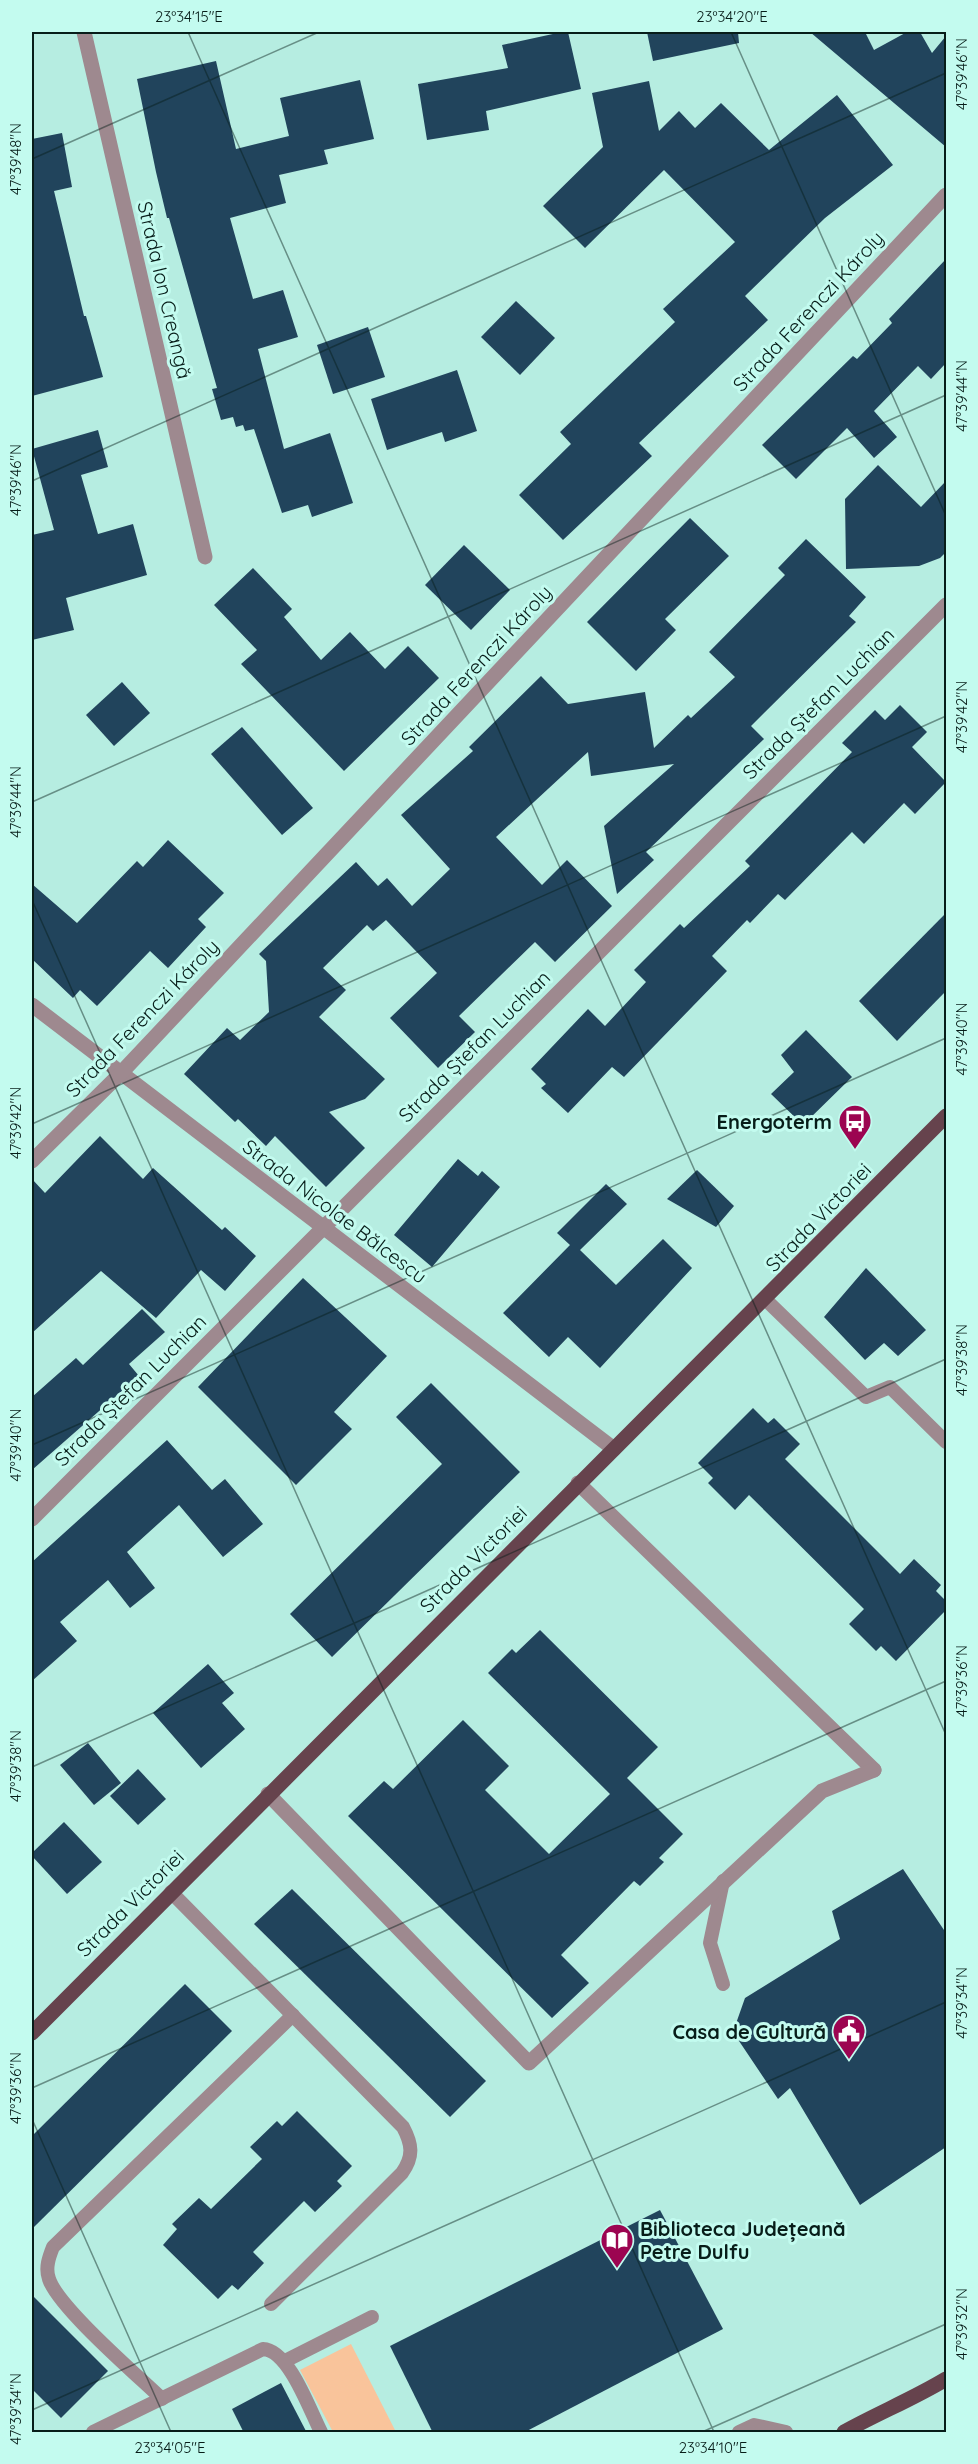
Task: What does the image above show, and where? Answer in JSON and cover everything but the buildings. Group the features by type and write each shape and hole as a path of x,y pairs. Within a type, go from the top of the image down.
{"main road":[{"name":"Strada Victoriei","path":"32,2033 578,1483 766,1300 946,1116"},
{"path":"844,2433 876,2415 913,2399 946,2379"}],"street":[{"name":"Strada Ion Creangă","path":"84,32 205,557"},
{"name":"Strada Ferenczi Károly","path":"32,1161 121,1073 946,195"},
{"name":"Strada Ștefan Luchian","path":"32,1519 946,605"},
{"name":"Strada Nicolae Bălcescu","path":"32,1005 321,1228 614,1449"},
{"path":"268,1794 529,2063 822,1791 874,1770 578,1483"}],"lane":[{"path":"766,1300 866,1397 890,1387 946,1442"},
{"path":"723,1881 710,1943 723,1984"},
{"path":"171,1892 403,2127 410,2140 410,2162 402,2173 271,2304"},
{"path":"162,2399 60,2299 48,2277 48,2261 53,2247 292,2015"},
{"path":"285,2361 372,2317"},
{"path":"93,2433 263,2349 272,2349 285,2361 321,2433"},
{"path":"739,2433 754,2425 786,2433"}],"shaded area":[{"path":"351,2344 396,2432 333,2432 300,2370"}],"place":[{"name":"Energoterm","path":"855,1150"},
{"name":"Casa de Cultură","path":"849,2060"},
{"name":"Biblioteca Județeană Petre Dulfu","path":"617,2269"}]}
